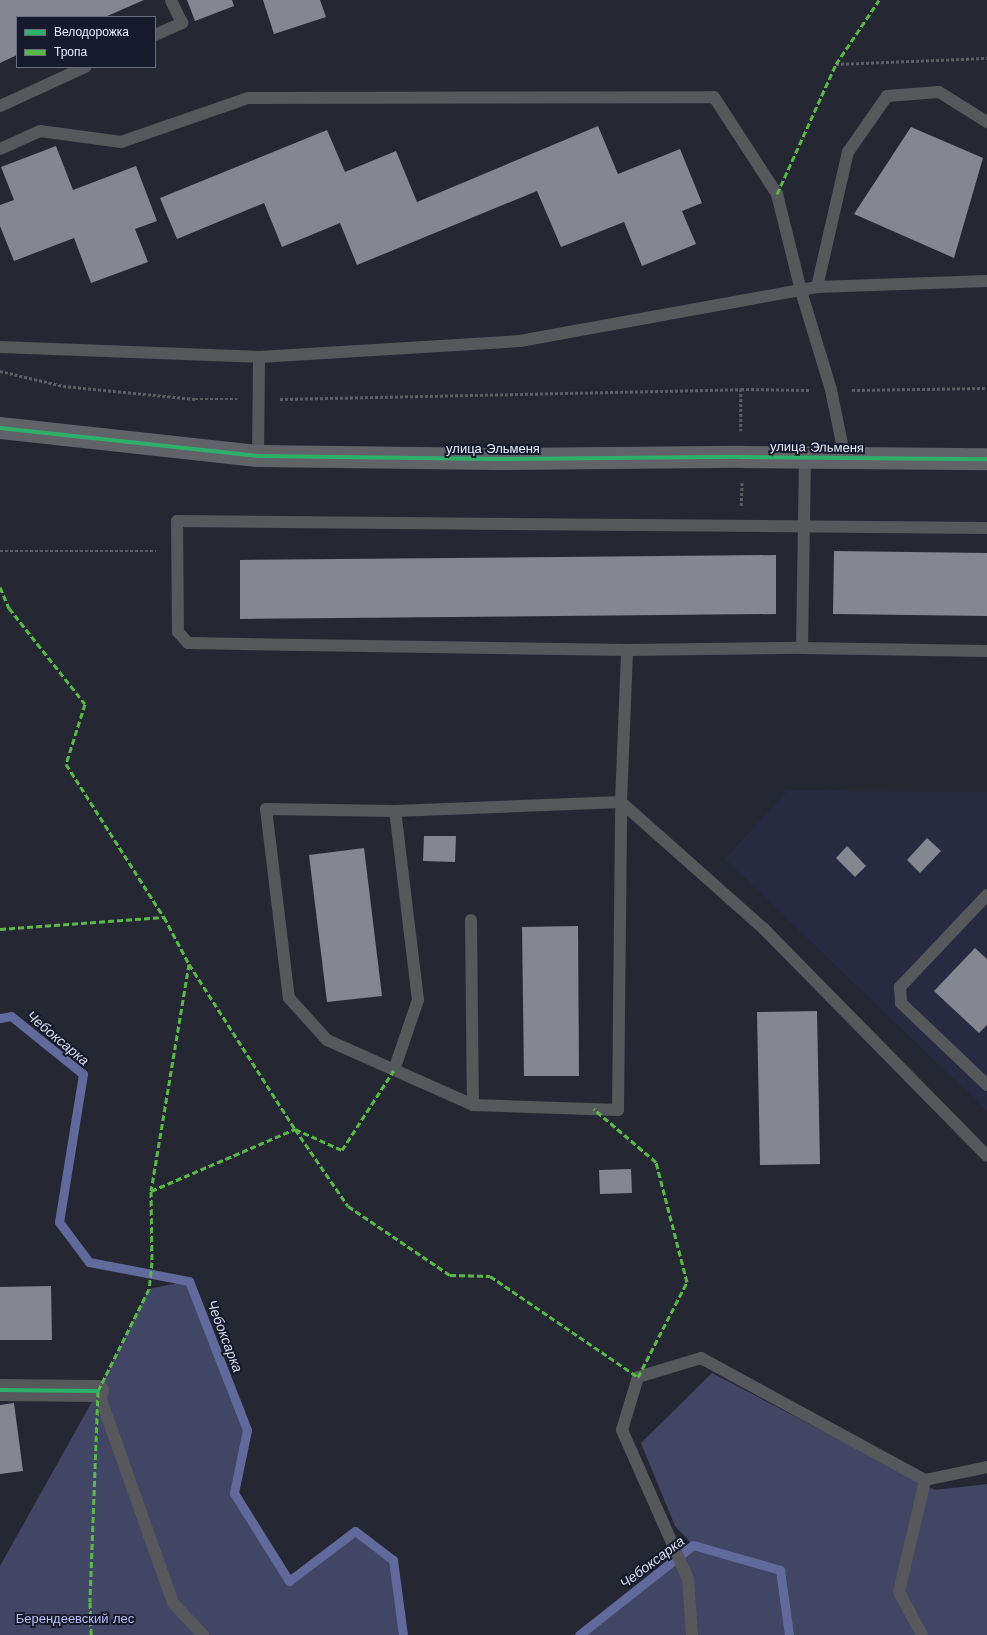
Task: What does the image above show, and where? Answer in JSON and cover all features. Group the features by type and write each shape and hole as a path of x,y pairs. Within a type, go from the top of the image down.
{"street":[{"name":"улица Эльменя","path":"0,428 258,456 496,459 987,459"},
{"path":"0,1390 98,1391"}],"lane":[{"path":"156,35 182,23 171,0"},
{"path":"0,106 83,68"},
{"path":"818,287 848,152 887,96 939,92 987,122"},
{"path":"0,149 40,131 121,142 248,98 714,97 777,194 801,291 831,390 845,458"},
{"path":"0,346 260,357 520,341 818,287 987,281"},
{"path":"258,456 260,357"},
{"path":"802,648 805,458"},
{"path":"987,528 177,521 178,632 188,642 627,650 802,648 987,651"},
{"path":"627,650 621,802 618,1110 473,1105 327,1040 290,998 266,809 395,811 621,802 764,929 987,1156"},
{"path":"394,1070 418,1000 395,811"},
{"path":"987,895 900,987 901,1003 987,1085"},
{"path":"471,920 473,1105"},
{"path":"692,1635 688,1579 669,1532 622,1430 638,1377 701,1358 925,1480 987,1468"},
{"path":"98,1391 173,1603 203,1635"},
{"path":"922,1635 899,1592 925,1480"}],"path":[{"path":"836,64 987,58"},
{"path":"0,371 63,386 195,399 741,389 831,390 987,388"},
{"path":"741,389 741,434"},
{"path":"0,551 178,550"}],"shaded area":[{"path":"787,791 987,792 987,1111 725,859"}],"green space":[{"name":"Берендеевский лес","path":"189,1281 247,1430 234,1493 289,1581 355,1531 393,1560 403,1635 0,1635 0,1566 98,1391 149,1289"},
{"path":"712,1373 935,1490 987,1484 987,1635 579,1635 693,1545 675,1526 641,1443"}],"building":[{"path":"0,0 144,0 107,16 16,16 16,55 0,63"},
{"path":"187,0 232,0 234,6 195,21"},
{"path":"263,0 320,0 326,17 274,34"},
{"path":"598,126 618,174 680,149 702,203 682,211 696,244 642,266 624,222 561,247 537,191 357,265 340,223 282,247 264,203 177,239 160,198 327,130 345,172 396,151 417,202"},
{"path":"911,127 983,158 954,258 854,214"},
{"path":"56,146 73,190 136,166 157,221 135,229 148,262 91,283 74,238 14,261 0,226 0,205 14,200 1,167"},
{"path":"834,551 987,553 987,616 833,614"},
{"path":"776,555 776,614 240,619 240,560"},
{"path":"424,836 456,836 455,862 423,861"},
{"path":"927,838 941,851 920,873 907,860"},
{"path":"847,846 866,866 855,877 836,858"},
{"path":"364,848 382,996 327,1002 309,855"},
{"path":"578,926 579,1076 524,1076 522,927"},
{"path":"975,948 987,959 987,1025 979,1033 934,991"},
{"path":"817,1011 820,1164 760,1165 757,1012"},
{"path":"631,1169 632,1193 600,1194 599,1170"},
{"path":"51,1286 52,1340 0,1340 0,1287"},
{"path":"14,1403 23,1471 0,1474 0,1405"}],"waterway":[{"name":"Чебоксарка","path":"0,1018 11,1016 83,1074 59,1222 89,1262 189,1281 247,1430 234,1493 289,1581 355,1531 393,1560 403,1635"},
{"name":"Чебоксарка","path":"579,1635 693,1545 780,1570 789,1635"}],"marked path":[{"path":"777,194 836,64 879,0"},
{"path":"0,587 9,608 85,704 66,764 164,917 189,964 151,1191 152,1262 149,1289 98,1391 90,1602 91,1635"},
{"path":"0,929 164,917"},
{"path":"189,964 295,1129 348,1206 450,1275 490,1276 638,1377 687,1282 656,1162 594,1109"},
{"path":"151,1191 295,1129 342,1150 394,1070"}],"cycle path":[{"path":"0,428 258,456 496,459 742,457 987,459"},
{"path":"0,1390 98,1391"}]}
